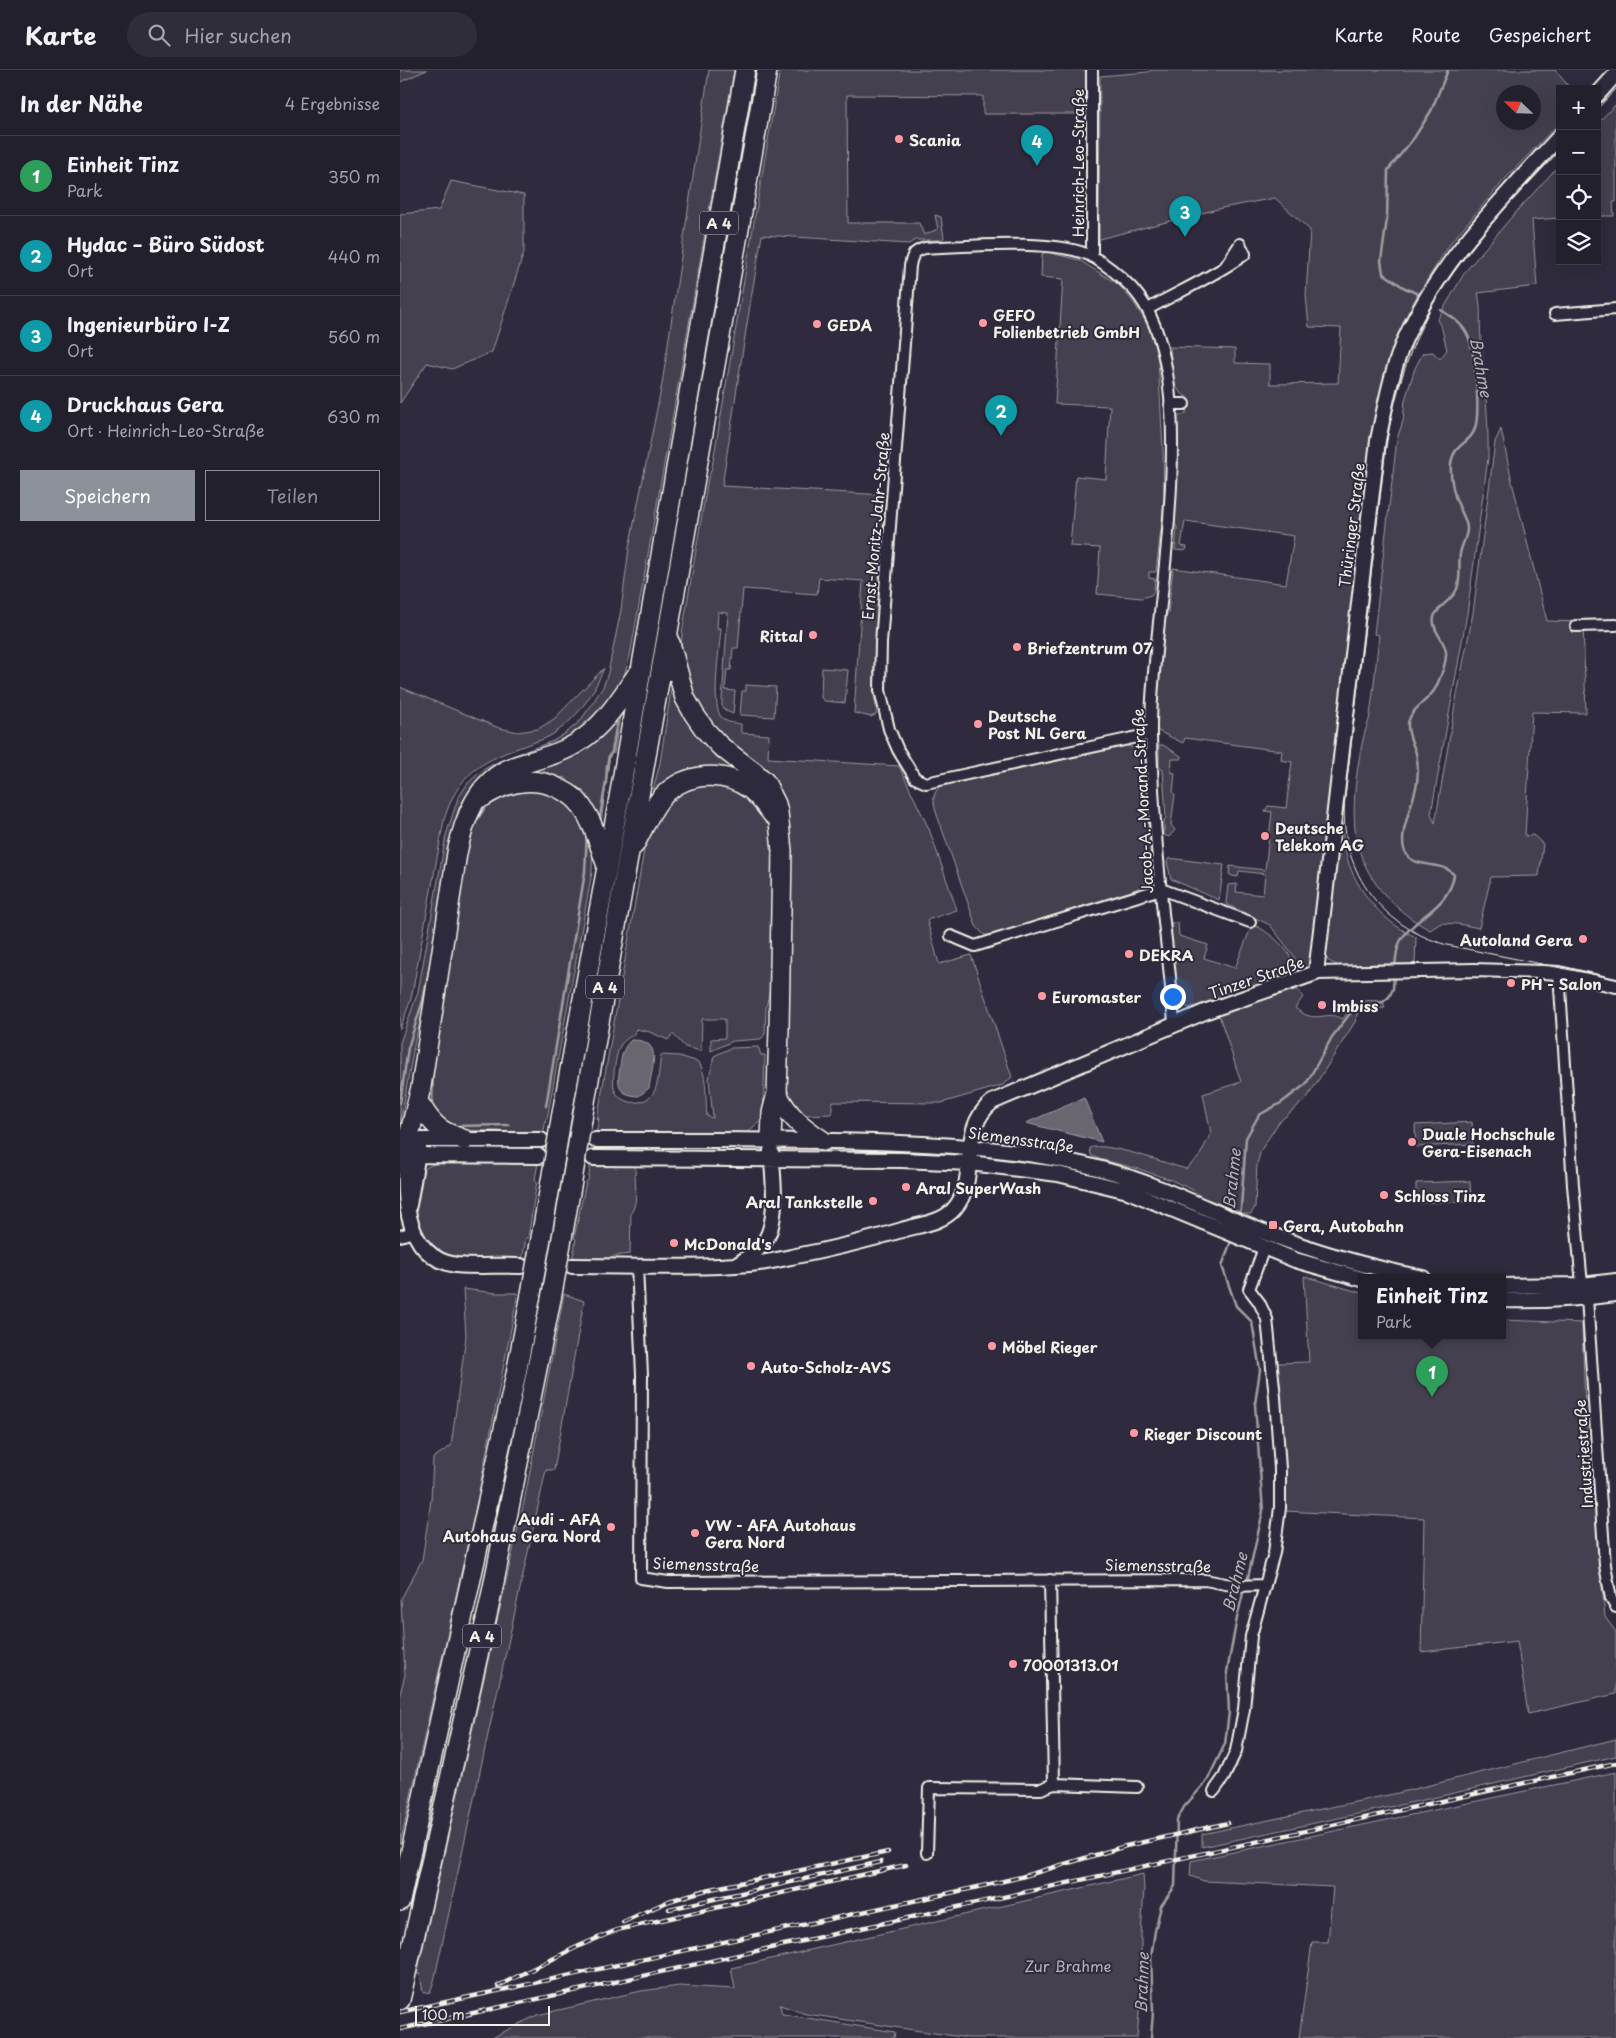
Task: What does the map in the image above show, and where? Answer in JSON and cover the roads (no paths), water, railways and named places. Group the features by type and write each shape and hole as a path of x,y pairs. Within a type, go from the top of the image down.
{"highway":[{"name":"A 4","path":"400,1901 516,1374 607,867 745,70"},
{"name":"A 4","path":"400,2000 490,1602 552,1294 767,70"},
{"path":"668,634 685,698 694,714 705,730 720,746 765,782 776,804 782,851 780,1100 777,1140"},
{"path":"408,1148 421,1086 457,853 462,831 474,804 483,789 498,775 512,768 563,751 594,731 607,718 641,670"},
{"path":"628,855 663,796 677,784 693,777 709,776 736,781 759,797 779,824"},
{"path":"474,804 508,784 539,781 554,785 581,804 590,819 607,867"},
{"path":"408,1148 422,1107 421,1086"},
{"path":"780,1100 796,1122 823,1141"},
{"path":"422,1107 436,1127 465,1140"}],"main road":[{"path":"1601,91 1616,74"},
{"name":"Thüringer Straße","path":"1316,973 1376,450 1392,378 1404,343 1421,305 1443,270 1481,222 1556,140"},
{"name":"Tinzer Straße","path":"970,1163 974,1125 982,1110 998,1099 1207,1011 1316,973"},
{"path":"950,1146 974,1125"},
{"path":"408,1148 465,1140 541,1140"},
{"name":"Siemensstraße","path":"595,1140 777,1140 912,1143 1025,1154 1104,1169 1170,1192 1224,1224"},
{"path":"737,1265 762,1245 769,1233 774,1185 772,1159 777,1140"},
{"path":"408,1148 539,1156"},
{"path":"408,1148 402,1201 405,1234 429,1255 441,1261 455,1264 522,1266"},
{"name":"Siemensstraße","path":"593,1158 861,1159 970,1163 1058,1174 1101,1183 1243,1231 1270,1234 1333,1256 1407,1274"},
{"name":"Siemensstraße","path":"572,1266 737,1265 765,1263 865,1240 940,1219 947,1215 959,1202 970,1163"},
{"name":"Siemensstraße","path":"1243,1231 1264,1248 1321,1268 1358,1278"},
{"path":"1264,1248 1270,1234"},
{"path":"762,1245 774,1253 788,1258"},
{"path":"1506,1300 1533,1300 1584,1291 1616,1281"},
{"path":"1506,1286 1616,1294"}],"street":[{"name":"Heinrich-Leo-Straße","path":"1092,70 1092,257"},
{"name":"Jacob-A.-Morand-Straße","path":"912,257 916,250 925,248 1050,246 1070,249 1092,257 1115,272 1133,289 1148,309 1158,333 1164,353 1170,404 1171,492 1153,675 1151,734 1160,889 1174,1025"},
{"name":"Ernst-Moritz-Jahr-Straße","path":"912,257 880,643 880,690 889,729 898,750 914,778 926,783 1151,734"},
{"path":"1148,309 1226,266"},
{"path":"1555,314 1616,309"},
{"path":"1170,404 1184,404"},
{"path":"1576,626 1616,626"},
{"path":"951,936 976,946 1160,889 1250,922"},
{"name":"Tinzer Straße","path":"1316,973 1474,970 1559,973 1616,986"},
{"name":"Industriestraße","path":"1559,973 1573,1185 1584,1291 1605,1565 1611,1599 1616,1607"},
{"path":"1214,1791 1224,1777 1236,1751 1244,1708 1251,1636 1261,1585 1274,1553 1279,1514 1280,1469 1267,1319 1259,1302 1249,1289 1264,1248"},
{"name":"Siemensstraße","path":"637,1266 642,1375 642,1578 668,1582 1206,1580 1236,1586 1261,1585"},
{"path":"1050,1580 1054,1784"},
{"path":"927,1853 929,1788 1041,1788 1054,1784 1137,1788"}],"waterway":[{"name":"Brahme","path":"1418,294 1403,287 1383,273 1381,261 1387,219 1388,170 1414,138 1431,111 1448,70"},
{"name":"Brahme","path":"1395,967 1399,943 1407,932 1445,896 1451,886 1454,875 1442,867 1419,863 1413,860 1404,849 1403,842 1405,825 1418,775 1417,756 1409,735 1408,724 1413,713 1431,695 1446,661 1445,648 1434,626 1434,617 1438,610 1454,595 1458,586 1460,554 1467,532 1466,522 1453,489 1451,463 1457,449 1473,433 1477,414 1475,370 1471,344 1460,324 1441,310"},
{"path":"583,727 593,718"},
{"path":"599,822 607,766 612,752 617,722"},
{"path":"453,832 460,807 473,788"},
{"path":"475,823 487,804"},
{"path":"546,1106 585,872 587,833"},
{"path":"400,1103 408,1048 423,1000 431,961"},
{"name":"Brahme","path":"1239,1216 1246,1138 1259,1115 1281,1103 1306,1084 1332,1037 1352,1011 1359,1007 1383,1002 1389,997 1393,989 1394,975"},
{"path":"432,1109 433,1067"},
{"path":"453,1126 509,1125"},
{"name":"Brahme","path":"1232,1238 1222,1266 1236,1306 1252,1322 1260,1370 1255,1404 1263,1511 1247,1582"},
{"name":"Brahme","path":"1151,2038 1153,2012 1151,1957 1161,1906 1175,1886 1177,1820 1184,1807 1207,1781 1225,1744 1229,1712 1227,1672 1244,1589"}],"tram line":[{"path":"1601,105 1616,89"},
{"path":"1556,154 1493,222 1456,267 1430,309 1410,353 1396,399 1386,447 1345,797 1345,823 1348,847 1356,870 1368,890 1383,909 1401,924 1423,936 1447,945 1616,979"}],"railway":[{"path":"400,2029 1616,1763"},
{"path":"400,2012 978,1887 1021,1877 1126,1846 1228,1823"},
{"path":"623,1922 669,1901 706,1890 888,1852"},
{"path":"669,1909 881,1862"},
{"path":"498,1986 579,1946 617,1930 906,1865"}],"place":[{"name":"Scania","path":"899,139"},
{"name":"Druckhaus Gera","path":"1037,166"},
{"name":"Ingenieurbüro I-Z","path":"1185,237"},
{"name":"GEFO Folienbetrieb GmbH","path":"983,323"},
{"name":"GEDA","path":"817,324"},
{"name":"Hydac – Büro Südost","path":"1001,436"},
{"name":"Rittal","path":"813,635"},
{"name":"Briefzentrum 07","path":"1017,647"},
{"name":"Deutsche Post NL Gera","path":"978,724"},
{"name":"Deutsche Telekom AG","path":"1265,836"},
{"name":"Autoland Gera","path":"1583,939"},
{"name":"DEKRA","path":"1129,954"},
{"name":"PH - Salon","path":"1511,983"},
{"name":"Euromaster","path":"1042,996"},
{"name":"Imbiss","path":"1322,1005"},
{"name":"Duale Hochschule Gera-Eisenach","path":"1412,1142"},
{"name":"Aral SuperWash","path":"906,1187"},
{"name":"Schloss Tinz","path":"1384,1195"},
{"name":"Aral Tankstelle","path":"873,1201"},
{"name":"Gera, Autobahn","path":"1273,1225"},
{"name":"McDonald's","path":"674,1243"},
{"name":"Möbel Rieger","path":"992,1346"},
{"name":"Auto-Scholz-AVS","path":"751,1366"},
{"name":"Einheit Tinz","path":"1432,1397"},
{"name":"Rieger Discount","path":"1134,1433"},
{"name":"Audi - AFA Autohaus Gera Nord","path":"611,1527"},
{"name":"VW - AFA Autohaus Gera Nord","path":"695,1533"},
{"name":"70001313.01","path":"1013,1664"}],"park label":[{"name":"Zur Brahme","path":"1068,1965"}]}
